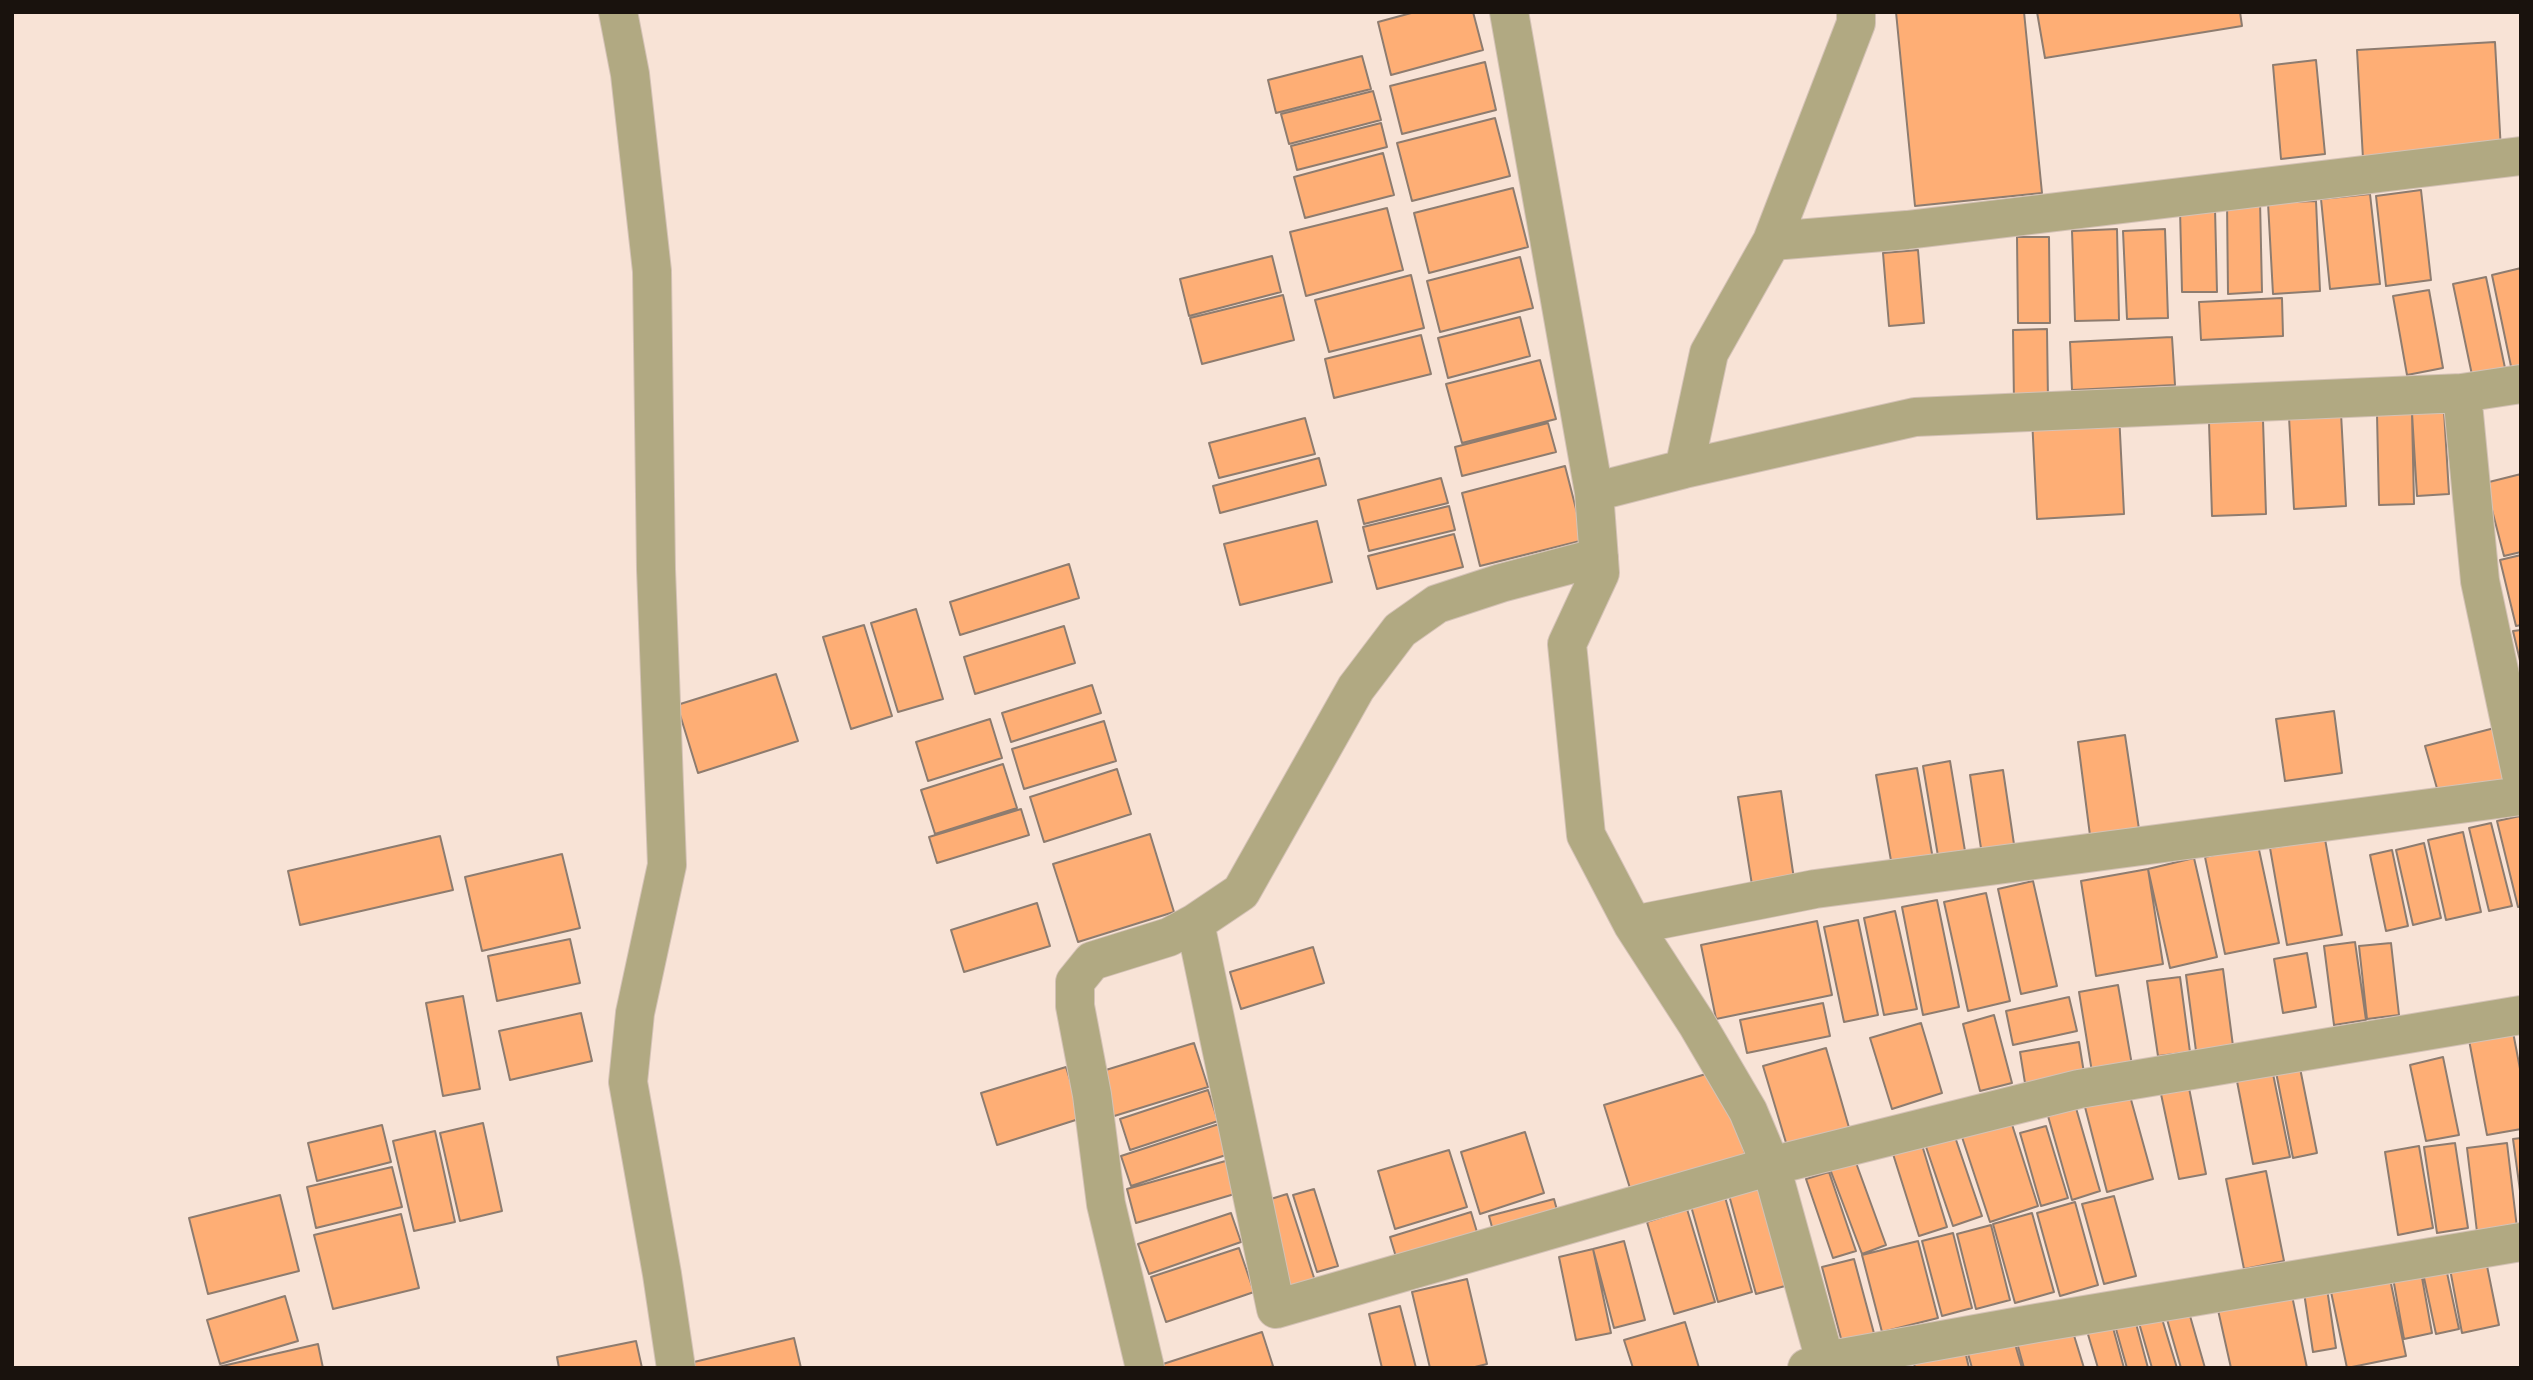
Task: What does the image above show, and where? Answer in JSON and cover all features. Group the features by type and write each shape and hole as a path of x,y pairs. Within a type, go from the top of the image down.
{"street":[{"path":"618,12 630,74 652,271 656,569 667,865 635,1013 628,1082 676,1368"},
{"path":"1509,12 1594,492 1600,573 1567,644 1586,835 1633,925 1697,1024 1748,1111 1771,1166 1820,1366 2521,1242"},
{"path":"1684,469 1709,353 1772,241 1856,23 1856,12"},
{"path":"1772,241 1907,230 2521,156"},
{"path":"1594,492 1915,417 2462,393 2521,384"},
{"path":"2462,393 2480,581 2521,774"},
{"path":"1145,1368 1106,1204 1092,1095 1075,1006 1075,982 1092,961 1169,937 1241,892 1356,688 1400,630 1437,604 1501,583 1599,557"},
{"path":"1633,925 1815,889 2521,796"},
{"path":"1195,923 1276,1309 1771,1166 2079,1089 2521,1015"}],"building":[{"path":"1415,12 1473,12 1483,50 1391,75 1378,22"},
{"path":"1896,12 2024,12 2042,193 1915,206"},
{"path":"2037,12 2240,12 2242,26 2045,58"},
{"path":"2495,42 2501,151 2363,159 2357,50"},
{"path":"1362,56 1371,89 1276,113 1268,80"},
{"path":"2316,60 2325,154 2281,159 2273,65"},
{"path":"1485,62 1496,110 1402,134 1390,86"},
{"path":"1373,91 1381,120 1289,144 1281,114"},
{"path":"1495,118 1510,176 1412,201 1397,143"},
{"path":"1381,123 1387,147 1297,170 1291,146"},
{"path":"1383,153 1394,195 1305,218 1294,177"},
{"path":"1513,188 1528,247 1429,273 1414,213"},
{"path":"2421,190 2431,280 2386,286 2376,196"},
{"path":"2370,194 2380,284 2330,289 2321,199"},
{"path":"2260,200 2262,292 2228,294 2227,201"},
{"path":"2316,201 2320,291 2273,294 2268,203"},
{"path":"1387,208 1403,270 1306,296 1290,232"},
{"path":"2215,208 2217,292 2182,292 2180,209"},
{"path":"2117,229 2119,320 2075,321 2072,231"},
{"path":"2165,229 2168,318 2127,319 2123,231"},
{"path":"2017,237 2049,237 2050,323 2018,323"},
{"path":"1918,250 1924,323 1889,326 1883,253"},
{"path":"1272,256 1281,292 1189,316 1180,279"},
{"path":"1520,257 1533,308 1440,332 1427,281"},
{"path":"2521,268 2521,374 2513,376 2492,275"},
{"path":"1411,275 1424,328 1329,352 1315,300"},
{"path":"2486,277 2505,368 2472,375 2453,284"},
{"path":"2429,290 2443,368 2407,375 2393,296"},
{"path":"1283,295 1294,340 1202,364 1190,318"},
{"path":"2282,298 2283,336 2201,340 2199,302"},
{"path":"1520,317 1530,356 1448,378 1438,338"},
{"path":"2047,329 2048,401 2014,403 2013,330"},
{"path":"1421,335 1431,374 1334,398 1325,359"},
{"path":"2172,337 2175,385 2072,390 2070,342"},
{"path":"1540,360 1556,419 1462,443 1446,384"},
{"path":"2444,411 2449,494 2417,496 2412,413"},
{"path":"2119,413 2124,514 2037,519 2032,418"},
{"path":"2341,413 2346,506 2294,509 2289,417"},
{"path":"2412,413 2414,504 2379,505 2377,414"},
{"path":"1305,418 1315,454 1219,478 1209,443"},
{"path":"2263,420 2266,514 2212,516 2209,422"},
{"path":"1548,423 1556,452 1462,476 1455,447"},
{"path":"1319,458 1326,485 1220,513 1213,486"},
{"path":"1565,466 1584,540 1480,566 1462,493"},
{"path":"2521,474 2521,552 2504,556 2485,483"},
{"path":"1441,478 1448,503 1364,524 1358,500"},
{"path":"1449,506 1455,530 1369,551 1363,527"},
{"path":"1317,521 1332,582 1240,605 1224,544"},
{"path":"1454,534 1463,567 1377,589 1368,556"},
{"path":"2521,555 2521,625 2516,626 2500,560"},
{"path":"1069,564 1079,598 960,635 950,602"},
{"path":"916,609 943,699 898,712 871,623"},
{"path":"864,625 892,716 851,729 823,637"},
{"path":"1064,626 1075,663 975,694 964,657"},
{"path":"2521,630 2521,665 2513,631"},
{"path":"776,674 798,741 698,773 677,705"},
{"path":"1092,685 1101,713 1011,742 1002,713"},
{"path":"2334,711 2342,773 2285,781 2276,719"},
{"path":"990,719 1002,758 928,781 916,742"},
{"path":"1104,721 1116,761 1024,789 1012,749"},
{"path":"2506,725 2520,777 2440,799 2425,746"},
{"path":"2125,735 2140,836 2091,843 2078,742"},
{"path":"1950,761 1967,863 1940,868 1923,766"},
{"path":"1003,764 1017,808 935,834 921,790"},
{"path":"1917,768 1934,865 1893,872 1876,775"},
{"path":"1117,769 1131,814 1044,842 1030,797"},
{"path":"2003,770 2015,851 1982,855 1970,775"},
{"path":"1781,791 1794,879 1752,885 1738,797"},
{"path":"1021,809 1029,835 937,863 929,837"},
{"path":"2520,816 2521,906 2518,907 2497,821"},
{"path":"2491,823 2512,906 2489,911 2469,828"},
{"path":"2463,832 2481,912 2446,920 2428,840"},
{"path":"1150,834 1174,912 1078,942 1053,864"},
{"path":"440,836 453,890 300,925 288,871"},
{"path":"2325,839 2342,935 2287,945 2270,848"},
{"path":"2424,843 2441,918 2413,925 2396,850"},
{"path":"2258,845 2279,943 2225,954 2205,857"},
{"path":"2392,850 2408,926 2386,931 2370,855"},
{"path":"562,854 580,928 482,951 465,877"},
{"path":"2194,858 2217,957 2170,968 2148,869"},
{"path":"2148,869 2163,964 2096,976 2081,881"},
{"path":"2033,881 2057,986 2021,994 1998,889"},
{"path":"1986,893 2010,1001 1968,1011 1944,902"},
{"path":"1937,900 1959,1007 1923,1015 1902,907"},
{"path":"1037,903 1050,946 964,972 951,930"},
{"path":"1895,911 1917,1009 1884,1015 1864,918"},
{"path":"1858,920 1878,1015 1844,1022 1824,927"},
{"path":"1817,921 1832,995 1716,1019 1701,945"},
{"path":"570,939 580,983 497,1001 488,956"},
{"path":"2355,942 2366,1020 2334,1025 2324,946"},
{"path":"2391,943 2399,1015 2367,1019 2359,946"},
{"path":"1313,947 1324,983 1241,1009 1230,972"},
{"path":"2307,953 2316,1007 2283,1013 2274,959"},
{"path":"2223,969 2233,1046 2196,1051 2186,975"},
{"path":"2180,977 2190,1052 2158,1056 2147,981"},
{"path":"2118,985 2132,1065 2092,1072 2079,992"},
{"path":"463,996 480,1089 443,1096 426,1003"},
{"path":"2069,997 2077,1031 2013,1045 2006,1011"},
{"path":"1823,1003 1830,1036 1747,1053 1740,1020"},
{"path":"581,1013 592,1061 510,1080 499,1031"},
{"path":"1994,1015 2012,1083 1980,1091 1963,1024"},
{"path":"1921,1023 1942,1093 1892,1109 1870,1038"},
{"path":"2513,1032 2521,1074 2521,1129 2487,1135 2469,1040"},
{"path":"2079,1042 2084,1073 2025,1083 2020,1052"},
{"path":"1194,1043 1208,1087 1111,1117 1096,1073"},
{"path":"1826,1048 1852,1138 1790,1156 1763,1066"},
{"path":"2443,1057 2459,1135 2426,1141 2410,1065"},
{"path":"2299,1063 2317,1153 2293,1158 2275,1067"},
{"path":"1066,1067 1082,1118 997,1145 981,1093"},
{"path":"2272,1069 2290,1157 2253,1164 2236,1076"},
{"path":"1719,1070 1749,1166 1634,1201 1604,1105"},
{"path":"2189,1088 2206,1174 2179,1179 2161,1094"},
{"path":"1208,1090 1218,1121 1130,1150 1120,1119"},
{"path":"2130,1096 2153,1179 2107,1192 2085,1107"},
{"path":"2076,1108 2100,1191 2072,1200 2048,1116"},
{"path":"2009,1115 2038,1206 1990,1222 1960,1131"},
{"path":"483,1123 502,1211 460,1221 440,1133"},
{"path":"1219,1124 1229,1154 1131,1186 1121,1156"},
{"path":"382,1125 391,1162 317,1181 308,1143"},
{"path":"2046,1126 2068,1198 2041,1206 2020,1133"},
{"path":"435,1131 455,1222 414,1231 393,1141"},
{"path":"1953,1131 1982,1216 1953,1226 1924,1141"},
{"path":"1525,1132 1544,1193 1480,1214 1461,1152"},
{"path":"2521,1138 2521,1198 2513,1139"},
{"path":"2455,1143 2468,1228 2437,1233 2424,1147"},
{"path":"2507,1143 2517,1228 2477,1232 2467,1148"},
{"path":"1922,1145 1947,1227 1919,1236 1893,1154"},
{"path":"2419,1146 2433,1228 2398,1235 2385,1152"},
{"path":"1449,1150 1467,1207 1395,1229 1378,1171"},
{"path":"1229,1160 1238,1193 1136,1223 1127,1189"},
{"path":"1855,1160 1886,1245 1862,1254 1830,1169"},
{"path":"392,1167 402,1207 316,1228 307,1187"},
{"path":"2266,1171 2284,1261 2244,1269 2226,1179"},
{"path":"1829,1172 1856,1251 1833,1258 1806,1179"},
{"path":"1760,1187 1785,1286 1756,1294 1729,1195"},
{"path":"1314,1189 1338,1266 1317,1272 1293,1195"},
{"path":"1287,1194 1317,1287 1287,1296 1258,1203"},
{"path":"280,1195 299,1271 208,1294 189,1218"},
{"path":"2114,1196 2136,1276 2104,1284 2082,1204"},
{"path":"1725,1197 1752,1292 1718,1302 1691,1206"},
{"path":"1554,1199 1560,1221 1495,1238 1489,1216"},
{"path":"2075,1202 2098,1285 2060,1296 2037,1213"},
{"path":"1687,1209 1715,1302 1674,1314 1647,1222"},
{"path":"1471,1212 1480,1242 1399,1267 1390,1237"},
{"path":"1231,1213 1241,1242 1149,1274 1138,1244"},
{"path":"2032,1213 2054,1292 2015,1303 1993,1224"},
{"path":"401,1214 419,1288 333,1309 314,1235"},
{"path":"1991,1225 2010,1300 1976,1309 1957,1234"},
{"path":"1953,1233 1972,1308 1942,1316 1922,1241"},
{"path":"1624,1241 1645,1320 1614,1328 1593,1249"},
{"path":"1918,1241 1938,1318 1882,1332 1862,1255"},
{"path":"1239,1248 1254,1292 1166,1322 1151,1277"},
{"path":"1593,1249 1611,1333 1576,1340 1559,1257"},
{"path":"1854,1259 1875,1337 1843,1346 1822,1267"},
{"path":"2486,1261 2499,1325 2462,1333 2450,1269"},
{"path":"2446,1268 2459,1329 2436,1334 2423,1273"},
{"path":"2421,1272 2432,1333 2404,1339 2393,1278"},
{"path":"2389,1274 2406,1356 2347,1368 2330,1287"},
{"path":"1467,1279 1487,1364 1471,1368 1430,1368 1412,1292"},
{"path":"2326,1282 2336,1348 2313,1352 2303,1286"},
{"path":"2290,1286 2307,1368 2231,1368 2216,1301"},
{"path":"285,1296 298,1341 220,1364 207,1320"},
{"path":"2186,1302 2205,1368 2181,1368 2164,1309"},
{"path":"1400,1306 1416,1368 1382,1368 1369,1314"},
{"path":"2159,1309 2177,1368 2152,1368 2137,1316"},
{"path":"2068,1316 2084,1368 2024,1368 2014,1332"},
{"path":"2134,1316 2148,1368 2127,1368 2114,1322"},
{"path":"1685,1322 1699,1368 1633,1368 1624,1340"},
{"path":"2112,1324 2124,1368 2098,1368 2087,1331"},
{"path":"2011,1330 2022,1368 1972,1368 1965,1343"},
{"path":"1262,1332 1273,1366 1164,1368 1163,1364"},
{"path":"794,1338 801,1368 695,1368 694,1362"},
{"path":"1962,1338 1969,1368 1915,1368 1911,1351"},
{"path":"636,1341 642,1368 559,1368 557,1357"},
{"path":"318,1344 323,1368 218,1368 218,1367"}]}
